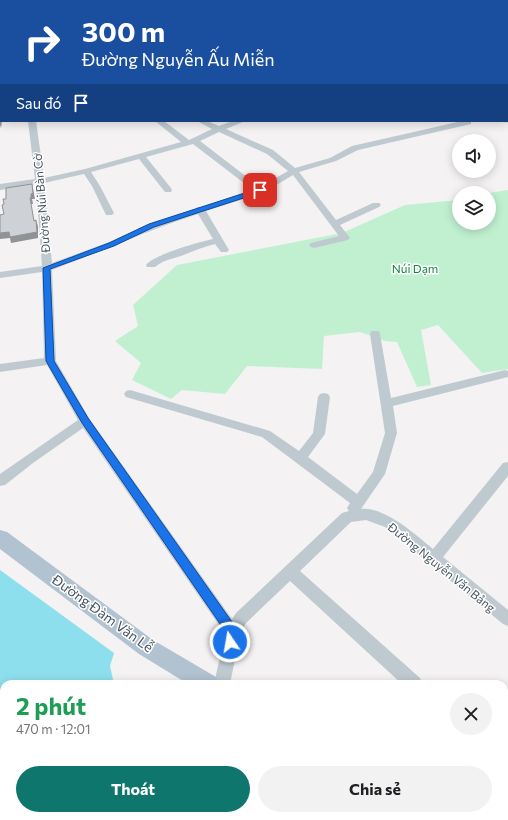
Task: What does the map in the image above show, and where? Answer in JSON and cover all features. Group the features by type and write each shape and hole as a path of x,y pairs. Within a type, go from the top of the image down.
{"main road":[{"name":"Đường Đàm Văn Lễ","path":"0,538 146,647 201,680"}],"street":[{"name":"Đường Núi Bàn Cờ","path":"34,122 46,268 50,361 85,420 232,633"},
{"path":"161,122 260,190"},
{"path":"203,122 270,152 294,170 345,238 314,245"},
{"path":"0,187 40,181 86,171 141,156 191,142 218,129 238,122"},
{"path":"0,275 46,268 112,244 152,226 200,208 260,190 294,170 328,163 340,158 355,148 468,122"},
{"path":"141,156 168,190"},
{"path":"86,171 96,186 109,213"},
{"path":"335,224 376,204"},
{"path":"200,208 224,250"},
{"path":"151,265 157,260 177,254 195,246 218,240"},
{"path":"223,680 232,633 241,618 348,517 379,474 391,433 387,402 374,334"},
{"path":"0,368 50,361"},
{"path":"387,402 505,374"},
{"path":"130,394 266,434 358,502"},
{"path":"300,458 319,434 324,397"},
{"path":"0,481 85,420"},
{"path":"434,558 508,467"},
{"name":"Đường Nguyễn Văn Bảng","path":"348,517 366,514 390,523 508,620"},
{"path":"290,572 410,680"}],"green space":[{"name":"Núi Dạm","path":"508,190 508,369 482,373 438,325 421,330 431,385 417,387 397,342 385,341 360,332 324,336 322,369 247,366 225,394 182,390 171,399 132,380 141,363 115,341 138,326 133,305 177,265 342,233 405,205 452,201 452,230 496,230 496,192"}],"water":[{"path":"0,570 114,653 110,666 113,680 0,680"}],"building":[{"path":"32,184 33,193 31,194 30,198 34,221 36,220 37,232 10,237 9,232 0,233 0,215 4,214 2,205 4,204 3,199 6,199 6,188"}],"route":[{"path":"230,642 232,633 85,420 50,361 46,268 112,244 152,226 190,212 260,190"}]}
